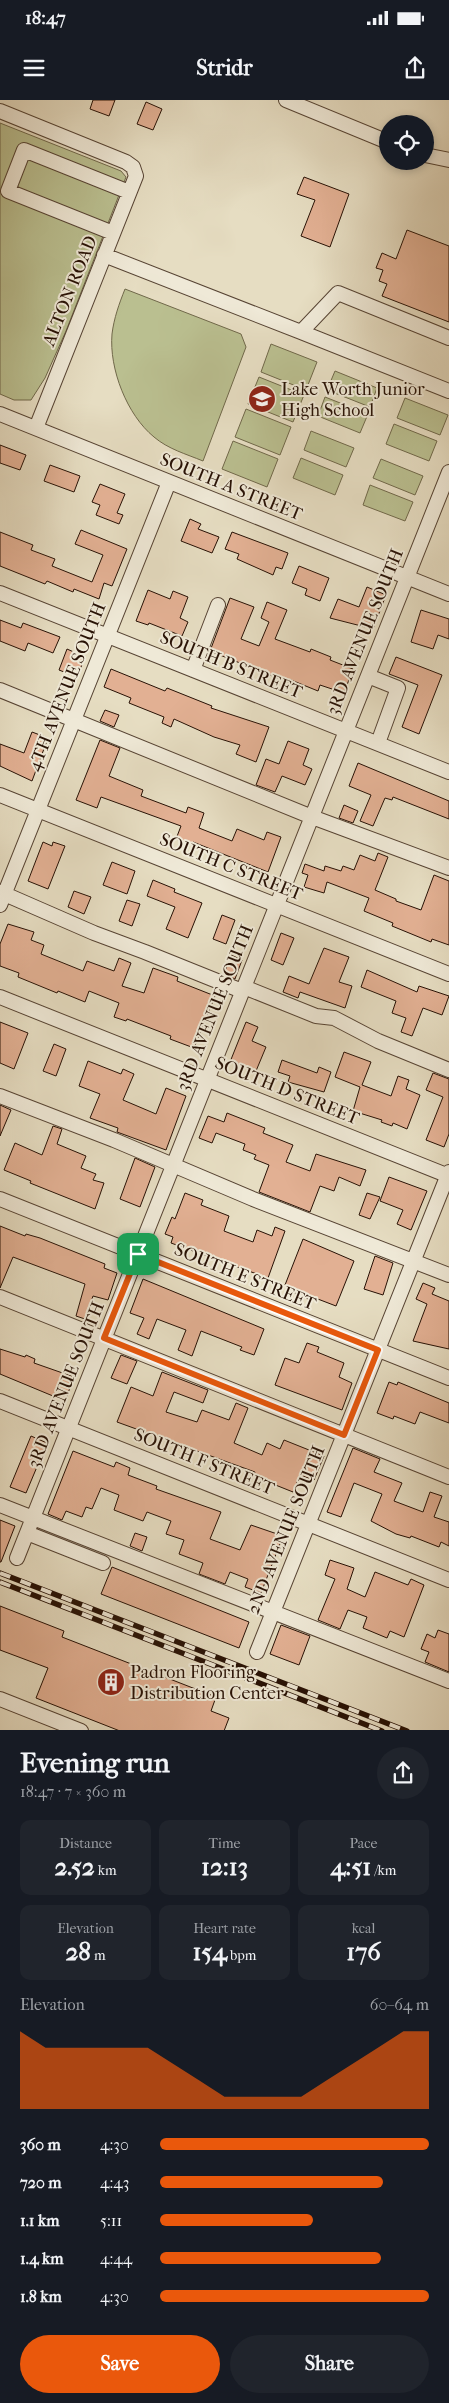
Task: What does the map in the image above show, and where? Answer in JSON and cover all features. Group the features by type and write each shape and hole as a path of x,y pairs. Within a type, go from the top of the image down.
{"street":[{"path":"286,100 379,138"},
{"name":"ALTON ROAD","path":"0,111 126,162 133,167 136,176 36,428"},
{"path":"113,233 8,191 11,183 24,150 129,192"},
{"path":"434,157 449,160"},
{"path":"104,255 449,391"},
{"path":"301,332 338,293 449,338"},
{"name":"SOUTH A STREET","path":"0,414 449,594"},
{"name":"3RD AVENUE SOUTH","path":"17,1558 449,472"},
{"name":"4TH AVENUE SOUTH","path":"2,897 169,482"},
{"name":"SOUTH B STREET","path":"0,592 449,772"},
{"path":"193,670 218,605"},
{"path":"368,676 398,688 378,743"},
{"path":"0,690 73,722 312,817 449,868"},
{"name":"SOUTH C STREET","path":"0,795 449,974"},
{"path":"2,897 94,934 316,1016 334,1018 378,1041 449,1070"},
{"name":"SOUTH D STREET","path":"0,996 448,1174"},
{"path":"0,1096 114,1140 253,1199 414,1260 449,1276"},
{"name":"2ND AVENUE SOUTH","path":"257,1652 448,1174"},
{"name":"SOUTH E STREET","path":"0,1199 449,1378"},
{"path":"0,1297 198,1375 244,1396 449,1478"},
{"name":"SOUTH F STREET","path":"0,1401 449,1580"},
{"path":"0,1505 449,1681"},
{"path":"27,1533 103,1563"},
{"path":"0,1698 81,1730"}],"green space":[{"path":"0,123 121,171 126,177 66,331 45,378 31,400 14,400 0,394"},
{"path":"125,289 241,334 246,347 203,461 159,441 144,428 128,404 117,376 112,348 114,322"},
{"path":"271,344 317,362 306,390 261,372"},
{"path":"335,371 377,388 370,407 327,390"},
{"path":"259,377 304,395 293,422 248,404"},
{"path":"325,397 368,414 360,433 318,416"},
{"path":"405,398 448,415 440,435 397,418"},
{"path":"246,409 291,427 280,455 235,437"},
{"path":"394,424 437,441 429,461 386,444"},
{"path":"311,431 354,448 346,467 304,450"},
{"path":"233,441 278,459 267,487 222,469"},
{"path":"301,458 343,475 335,495 293,478"},
{"path":"381,459 423,476 415,495 373,478"},
{"path":"370,485 413,502 405,521 363,505"}],"building":[{"path":"93,100 115,100 109,116 90,109"},
{"path":"146,102 162,109 153,130 137,124"},
{"path":"304,177 349,194 330,247 301,236 315,200 297,194"},
{"path":"407,230 449,246 449,322 382,296 387,284 379,281 383,270 376,268 382,253 396,259"},
{"path":"0,445 26,455 20,470 0,463"},
{"path":"50,465 80,476 74,492 44,481"},
{"path":"100,484 125,494 117,513 123,515 119,524 96,515 100,505 92,502"},
{"path":"190,519 201,524 198,529 219,537 212,553 181,541"},
{"path":"81,530 127,549 112,586 104,583 99,599 74,589 73,592 47,581 45,584 0,566 0,532 33,545 31,550 55,559 52,566 92,582 103,555 75,544"},
{"path":"232,532 288,553 282,569 276,567 273,575 237,559 239,554 225,549"},
{"path":"299,566 329,578 320,601 305,595 307,589 292,583"},
{"path":"367,587 386,595 373,629 330,618 338,599 359,607"},
{"path":"148,590 170,599 173,591 188,597 180,618 188,622 182,636 149,623 148,625 136,621"},
{"path":"230,598 254,607 241,639 259,646 269,622 261,618 267,602 287,610 275,639 310,652 311,649 331,657 330,660 353,669 344,693 320,685 318,691 291,680 290,683 210,651"},
{"path":"421,610 449,619 449,639 438,635 433,649 411,642"},
{"path":"0,620 21,628 23,623 60,637 53,653 28,643 25,651 0,641"},
{"path":"67,649 85,657 77,677 59,670"},
{"path":"396,657 442,675 419,734 402,727 418,685 389,674"},
{"path":"111,669 165,691 167,688 212,706 211,708 269,727 256,762 236,754 240,745 214,737 174,719 171,727 162,723 164,717 129,703 131,698 104,687"},
{"path":"105,710 119,715 114,727 100,721"},
{"path":"32,732 48,738 32,781 0,766 0,744 24,753"},
{"path":"100,740 120,748 109,776 143,790 141,796 186,813 188,807 204,813 199,828 232,841 237,829 264,840 267,832 281,837 268,872 193,842 192,845 176,839 181,826 101,797 97,808 76,800"},
{"path":"288,741 309,749 303,765 312,769 305,785 282,776 275,792 256,785 266,759 279,764"},
{"path":"358,763 449,801 449,819 393,797 392,800 385,798 373,826 360,821 371,795 349,786"},
{"path":"344,805 358,811 353,823 339,818"},
{"path":"43,842 52,846 53,842 65,846 48,889 28,881"},
{"path":"378,853 388,857 375,890 396,899 396,901 421,910 434,875 449,881 449,945 432,939 431,942 392,926 393,923 364,911 369,898 327,882 324,893 304,887 308,875 302,873 305,864 324,871 325,866 341,871 343,866 354,870 360,855 375,861"},
{"path":"112,862 135,871 127,894 103,885"},
{"path":"153,880 175,889 174,892 202,903 188,938 166,929 175,907 147,896"},
{"path":"74,891 91,897 84,914 68,907"},
{"path":"127,900 140,904 132,926 119,921"},
{"path":"222,915 235,920 226,944 213,939"},
{"path":"8,924 34,932 31,940 44,945 41,954 83,971 87,961 114,971 119,958 131,963 122,986 144,993 153,968 178,977 177,981 215,996 194,1048 170,1039 171,1036 127,1019 126,1021 114,1017 119,1003 89,991 85,1002 18,977 19,973 0,966 0,944"},
{"path":"281,933 294,938 283,965 271,960"},
{"path":"324,948 349,957 339,982 352,986 345,1008 300,992 298,998 283,992 289,976 309,984"},
{"path":"231,955 242,960 235,979 224,974"},
{"path":"367,970 417,992 419,986 449,996 442,1015 423,1008 412,1036 401,1032 406,1018 392,1013 396,1001 361,987"},
{"path":"0,1022 28,1033 14,1069 0,1063"},
{"path":"246,1022 258,1027 252,1041 266,1047 256,1071 230,1062"},
{"path":"54,1044 66,1049 56,1076 43,1071"},
{"path":"344,1052 371,1062 362,1085 391,1096 398,1076 409,1080 406,1089 420,1095 407,1129 393,1123 392,1126 381,1122 382,1120 353,1111 360,1087 335,1077"},
{"path":"282,1060 317,1073 319,1067 331,1072 324,1092 288,1082 290,1076 278,1072"},
{"path":"88,1061 121,1074 123,1069 134,1074 123,1100 156,1114 166,1088 186,1096 166,1150 117,1132 118,1128 90,1118 100,1094 79,1086"},
{"path":"433,1073 449,1079 449,1134 444,1147 426,1140 443,1097 426,1090"},
{"path":"0,1105 11,1110 0,1136"},
{"path":"227,1113 265,1128 263,1133 293,1145 286,1162 310,1171 316,1154 366,1170 360,1186 339,1177 334,1191 320,1186 310,1212 259,1192 269,1165 254,1159 256,1155 243,1150 245,1144 216,1133 212,1143 199,1138 208,1116 224,1122"},
{"path":"53,1126 62,1129 57,1144 86,1156 81,1168 96,1174 93,1180 104,1183 95,1209 30,1183 31,1181 4,1170 15,1143 42,1155"},
{"path":"135,1158 155,1167 140,1207 120,1199"},
{"path":"389,1177 427,1191 411,1230 397,1224 403,1210 380,1201"},
{"path":"185,1193 203,1200 201,1205 229,1216 224,1231 253,1242 257,1230 272,1236 275,1227 285,1231 268,1278 171,1243 173,1237 165,1234 172,1217 175,1219"},
{"path":"367,1193 380,1197 370,1219 359,1215"},
{"path":"0,1226 25,1236 26,1234 40,1238 105,1264 104,1268 117,1273 108,1300 93,1296 85,1319 76,1316 85,1284 13,1257 0,1288"},
{"path":"303,1239 354,1261 336,1306 310,1296 308,1299 295,1294 297,1290 285,1285"},
{"path":"375,1256 393,1263 383,1295 364,1289"},
{"path":"143,1279 264,1329 254,1355 240,1350 242,1347 201,1331 192,1356 178,1350 186,1330 157,1319 149,1339 137,1334 144,1318 130,1313"},
{"path":"423,1283 435,1288 432,1294 449,1301 449,1349 413,1341 427,1304 416,1299"},
{"path":"307,1343 319,1347 317,1352 344,1363 339,1377 352,1383 342,1410 275,1385 285,1358 299,1363"},
{"path":"0,1349 25,1357 26,1355 35,1359 34,1363 74,1377 65,1401 0,1374"},
{"path":"121,1355 137,1361 127,1384 111,1378"},
{"path":"162,1372 208,1390 203,1403 174,1392 166,1412 197,1422 202,1410 229,1420 236,1403 248,1408 234,1443 262,1455 267,1443 280,1449 284,1440 324,1456 314,1480 300,1475 293,1492 253,1476 255,1472 117,1422 131,1387 153,1396"},
{"path":"389,1382 397,1385 398,1382 449,1403 449,1423 420,1412 415,1424 394,1416 393,1419 377,1413"},
{"path":"31,1436 47,1443 26,1493 10,1487"},
{"path":"353,1448 380,1459 374,1472 402,1483 394,1501 423,1512 430,1492 442,1496 434,1517 449,1522 449,1546 441,1542 439,1547 411,1536 410,1538 396,1534 371,1521 382,1494 354,1483 341,1517 327,1512"},
{"path":"73,1451 114,1467 116,1462 130,1468 128,1475 157,1486 156,1489 221,1512 210,1539 240,1550 251,1525 283,1536 261,1593 245,1587 248,1579 230,1572 225,1584 199,1574 203,1563 179,1554 184,1540 166,1534 171,1521 147,1512 143,1521 114,1510 119,1495 101,1488 92,1509 86,1507 82,1517 66,1511 62,1520 48,1514"},
{"path":"0,1520 15,1526 1,1562 0,1562"},
{"path":"135,1533 147,1537 142,1551 130,1546"},
{"path":"330,1560 354,1568 347,1589 365,1597 375,1572 408,1585 411,1579 424,1585 404,1637 390,1631 387,1638 363,1628 367,1617 348,1610 340,1629 318,1620 335,1579 325,1575"},
{"path":"112,1567 249,1622 239,1648 101,1594"},
{"name":"Padron Flooring Distribution Center","path":"0,1606 64,1631 62,1637 216,1697 211,1711 229,1718 224,1730 117,1730 36,1698 48,1668 0,1650"},
{"path":"281,1625 310,1636 299,1665 270,1654"},
{"path":"438,1630 449,1634 449,1672 425,1662 429,1652 421,1649 427,1634 435,1638"}],"railway":[{"path":"0,1573 404,1730"},
{"path":"0,1582 379,1730"}],"place":[{"name":"Lake Worth Junior High School","path":"262,399"},
{"name":"Padron Flooring Distribution Center","path":"111,1682"}],"route":[{"path":"138,1254 378,1350 344,1435 104,1338 138,1254"}]}
